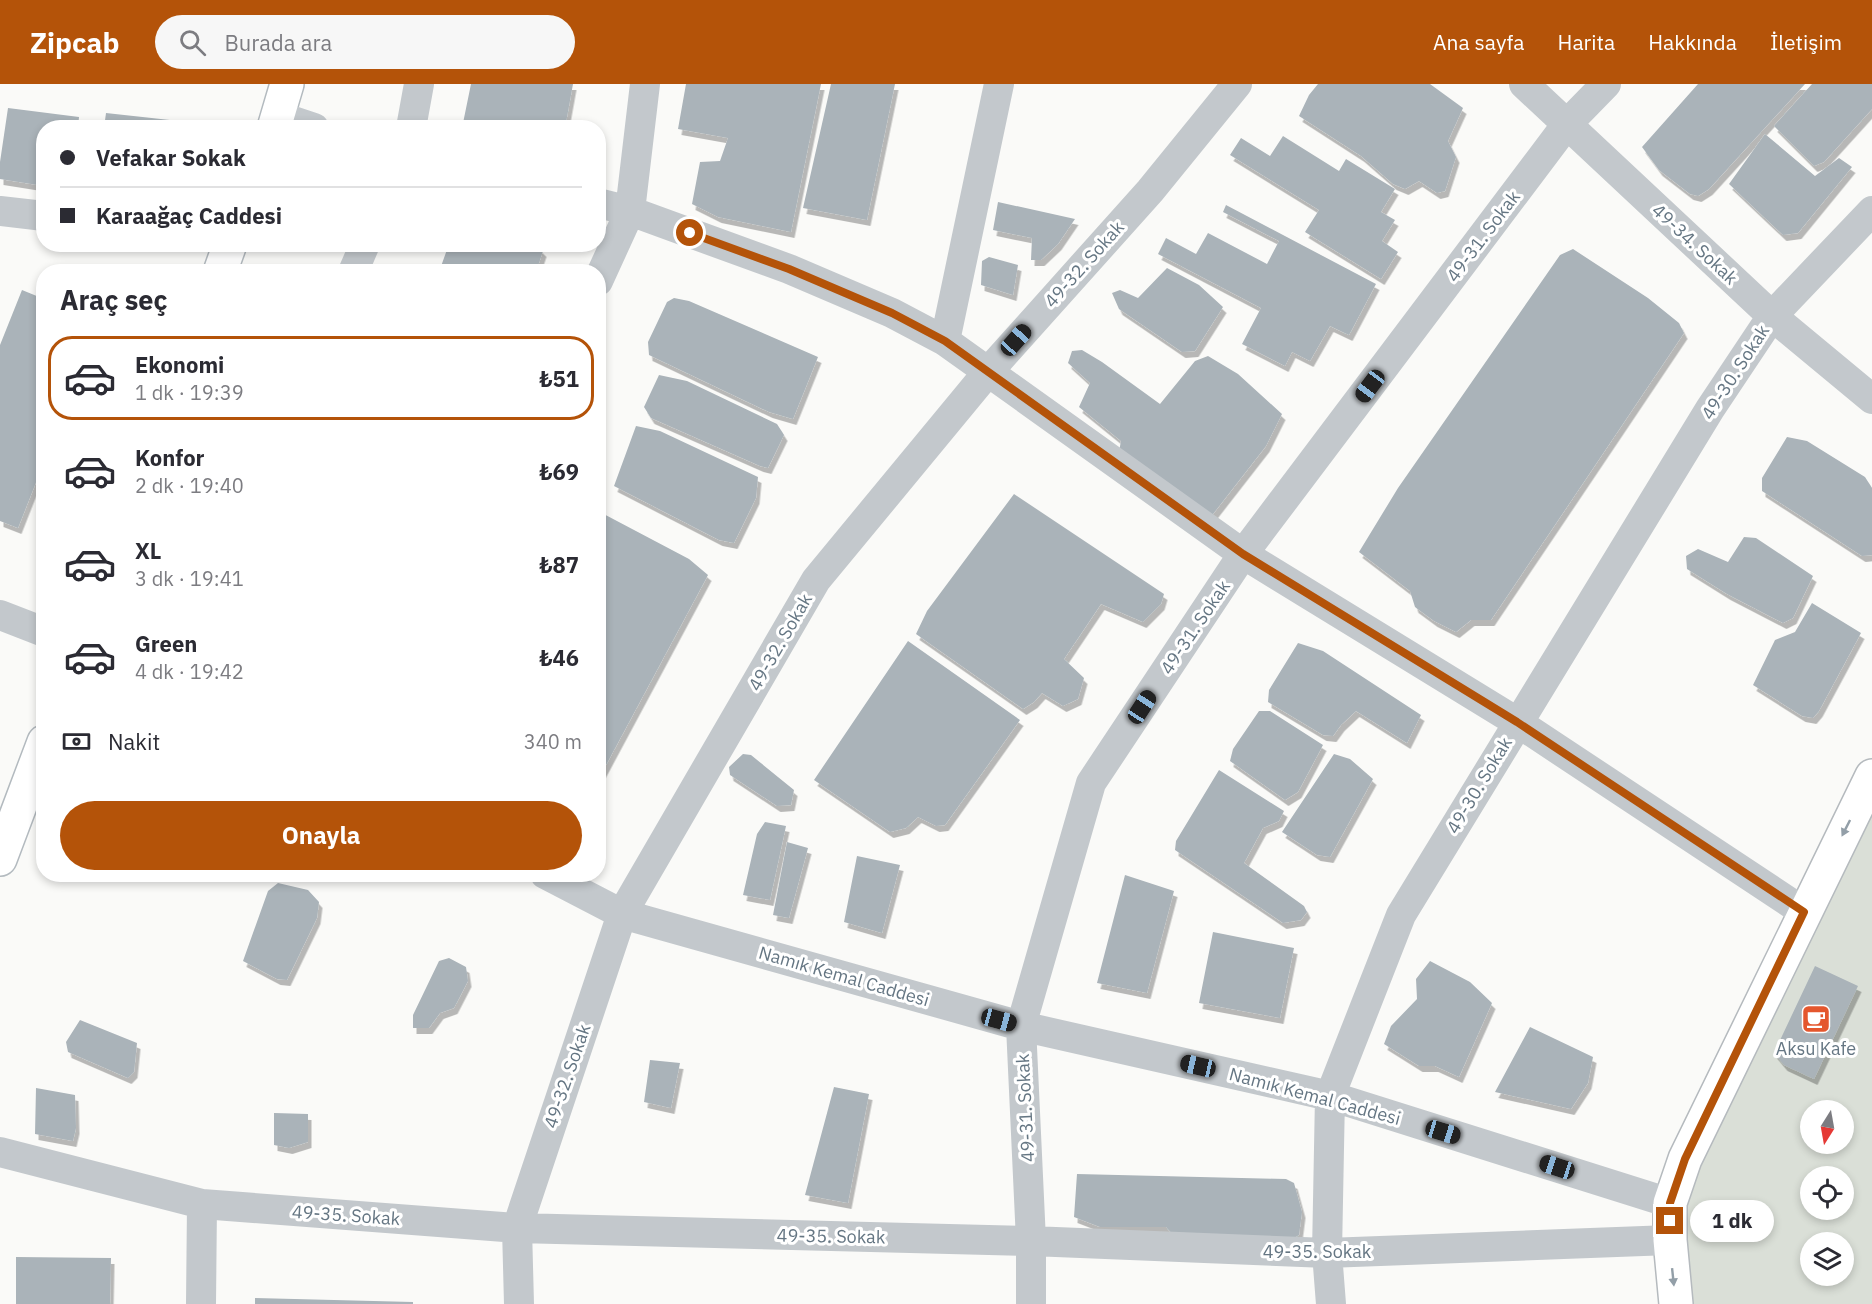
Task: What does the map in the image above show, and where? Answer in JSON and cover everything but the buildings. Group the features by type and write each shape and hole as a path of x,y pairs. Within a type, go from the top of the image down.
{"main road":[{"path":"277,120 287,84"},
{"path":"0,860 36,763"},
{"path":"1676,1304 1670,1240 1670,1203 1685,1159 1872,776"}],"street":[{"path":"412,120 419,84"},
{"path":"606,264 630,211 645,84"},
{"path":"945,341 999,84"},
{"name":"49-32. Sokak","path":"519,1304 517,1228 622,914 816,580 987,373 1150,191 1237,84"},
{"name":"49-34. Sokak","path":"1524,84 1772,316 1872,399"},
{"name":"49-31. Sokak","path":"1031,1304 1031,1241 1021,1026 1091,783 1243,554 1567,124 1606,84"},
{"path":"606,205 630,211 789,269 892,313 945,341 1243,554 1517,722 1804,912"},
{"path":"0,211 36,215"},
{"name":"49-30. Sokak","path":"1331,1304 1327,1253 1330,1096 1401,915 1704,419 1772,316 1872,211"},
{"path":"0,615 36,629"},
{"name":"Namık Kemal Caddesi","path":"560,882 622,914 1021,1026 1330,1096 1670,1203"},
{"name":"49-35. Sokak","path":"0,1152 202,1204 517,1228 1031,1241 1327,1253 1670,1240"},
{"path":"201,1304 202,1204"}],"shaded area":[{"path":"1872,804 1872,1304 1691,1304 1682,1207 1740,1073"}],"place":[{"name":"Aksu Kafe","path":"1816,1019"}],"route":[{"path":"690,233 789,269 892,313 945,341 1243,554 1517,722 1804,912 1685,1159 1670,1203 1670,1221"}]}
